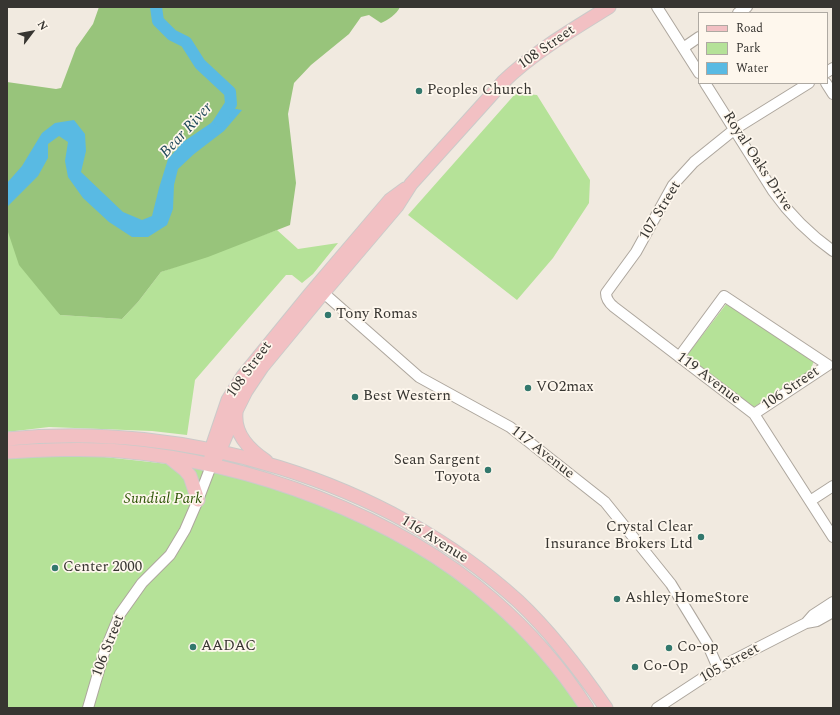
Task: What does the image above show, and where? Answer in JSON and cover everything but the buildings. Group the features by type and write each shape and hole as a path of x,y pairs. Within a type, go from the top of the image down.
{"main road":[{"name":"108 Street","path":"215,451 228,400 243,376 319,290 397,206 412,184 516,69 550,44 609,7"},
{"name":"108 Street","path":"215,451 246,391 319,290"},
{"path":"237,409 235,419 245,443 252,451 276,467"},
{"path":"7,439 36,437 100,437 164,442 215,451 211,466 169,456 120,451 78,449 7,452"},
{"name":"116 Avenue","path":"215,451 276,467 328,485 400,518 443,543 476,566 518,602 554,638 606,708"},
{"path":"169,456 190,476 198,500"},
{"name":"116 Avenue","path":"211,466 260,478 317,498 384,527 428,552 472,583 512,618 550,658 587,708"}],"street":[{"path":"657,7 698,71"},
{"path":"683,48 698,38"},
{"name":"Royal Oaks Drive","path":"706,84 784,206 815,238 833,250"},
{"name":"107 Street","path":"606,297 606,293 636,252 673,186 694,162 735,130 808,84"},
{"path":"827,84 833,94"},
{"name":"117 Avenue","path":"319,290 419,377 510,427 605,502 671,584 707,643 718,668"},
{"name":"106 Street","path":"679,357 724,296 828,365 754,414"},
{"name":"119 Avenue","path":"606,297 609,303 614,307 754,414 833,537"},
{"name":"106 Street","path":"88,708 104,652 120,614 142,583 170,555 185,530 211,466"},
{"path":"810,501 833,486"},
{"name":"105 Street","path":"806,623 813,614 833,602"},
{"name":"105 Street","path":"657,708 718,668 806,623 817,621 833,612"}],"green space":[{"path":"99,7 400,7 397,12 381,23 369,15 361,17 349,34 311,65 294,83 288,114 296,183 290,225 208,257 161,272 138,302 122,319 60,315 19,265 7,229 7,82 56,89 61,88 76,48 93,24"},
{"path":"516,93 537,95 590,180 589,203 553,258 517,300 408,215"},
{"path":"7,229 60,315 122,319 138,302 161,272 277,230 298,249 338,243 313,274 302,283 292,275 286,275 195,380 187,435 152,431 49,427 7,432"},
{"path":"727,303 814,361 810,371 751,409 690,361 688,354"},
{"name":"Sundial Park","path":"59,454 95,456 233,471 360,516 493,600 587,708 7,708 7,458"}],"water":[{"path":"224,107 242,110 224,131 194,154 178,169 174,185 173,209 167,225 148,237 132,237 109,222 83,198 68,177 65,161 68,142 59,136 48,144 48,158 38,176 7,207 7,183 22,166 42,133 55,123 74,120 85,134 86,151 81,172 123,212 142,220 152,216 168,159 183,142 211,123"}],"waterway":[{"name":"Bear River","path":"156,7 158,21 172,35 186,42 200,64 230,92 231,104 220,121"}],"place":[{"name":"Peoples Church","path":"419,91"},
{"name":"Tony Romas","path":"328,315"},
{"name":"VO2max","path":"528,388"},
{"name":"Best Western","path":"355,397"},
{"name":"Sean Sargent Toyota","path":"488,470"},
{"name":"Crystal Clear Insurance Brokers Ltd","path":"701,537"},
{"name":"Center 2000","path":"55,568"},
{"name":"Ashley HomeStore","path":"617,599"},
{"name":"AADAC","path":"193,647"},
{"name":"Co-op","path":"669,648"},
{"name":"Co-Op","path":"635,667"}]}
